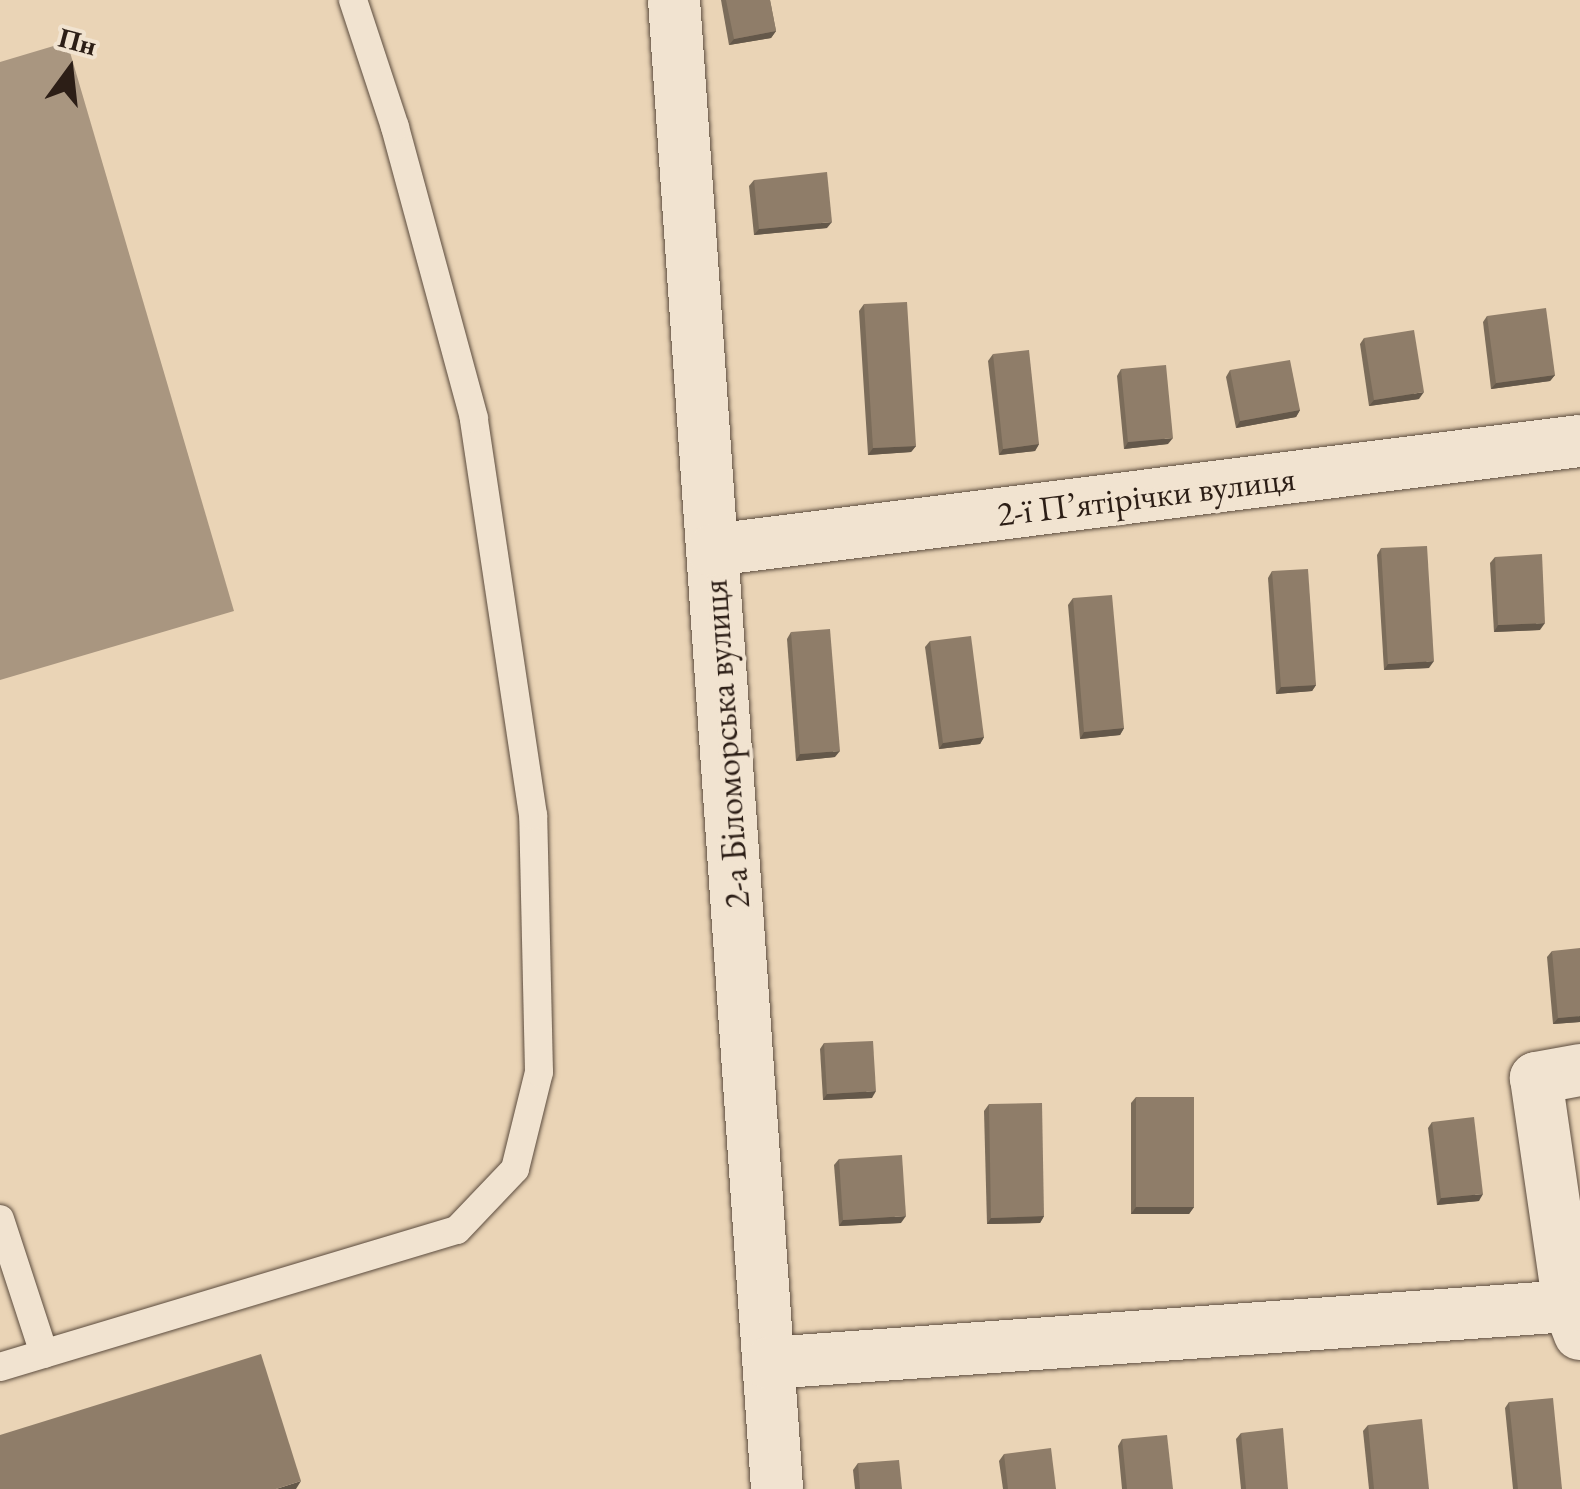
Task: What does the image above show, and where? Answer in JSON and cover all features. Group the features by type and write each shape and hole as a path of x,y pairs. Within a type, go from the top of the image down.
{"street":[{"name":"2-а Біломорська вулиця","path":"674,0 776,1489"},
{"name":"2-ї П’ятірічки вулиця","path":"712,550 1580,442"},
{"path":"769,1363 1574,1320 1558,1074"}],"lane":[{"path":"0,1366 457,1230 515,1169 539,1072 533,815 474,418 395,126 353,0"},
{"path":"0,1219 44,1354"}],"shaded area":[{"path":"67,42 234,611 0,680 0,62"}],"building":[{"path":"726,0 770,0 776,31 734,39"},
{"path":"827,172 832,222 759,229 754,180"},
{"path":"907,302 916,446 873,448 864,304"},
{"path":"1546,308 1555,375 1496,383 1487,316"},
{"path":"1414,330 1424,392 1374,400 1364,338"},
{"path":"1029,350 1039,444 1003,449 993,354"},
{"path":"1290,360 1300,410 1240,421 1230,370"},
{"path":"1166,365 1173,438 1128,442 1121,369"},
{"path":"1427,546 1434,661 1388,664 1381,548"},
{"path":"1542,554 1545,623 1498,625 1495,557"},
{"path":"1308,569 1316,685 1281,687 1272,571"},
{"path":"1112,595 1124,728 1084,732 1073,598"},
{"path":"830,629 840,751 800,754 791,632"},
{"path":"971,636 984,737 943,743 930,641"},
{"path":"1580,948 1580,1016 1558,1018 1552,951"},
{"path":"873,1041 876,1091 827,1094 824,1043"},
{"path":"1136,1097 1194,1097 1194,1207 1136,1207"},
{"path":"1042,1103 1044,1216 991,1218 989,1104"},
{"path":"1474,1117 1483,1194 1441,1198 1432,1122"},
{"path":"902,1155 906,1216 843,1220 839,1159"},
{"path":"261,1354 301,1481 276,1489 0,1489 0,1435"},
{"path":"1553,1398 1562,1489 1518,1489 1509,1402"},
{"path":"1422,1419 1429,1489 1374,1489 1368,1425"},
{"path":"1283,1428 1288,1489 1246,1489 1241,1433"},
{"path":"1167,1435 1173,1489 1127,1489 1122,1439"},
{"path":"1051,1448 1056,1489 1008,1489 1004,1454"},
{"path":"899,1460 902,1489 860,1489 858,1463"}]}
